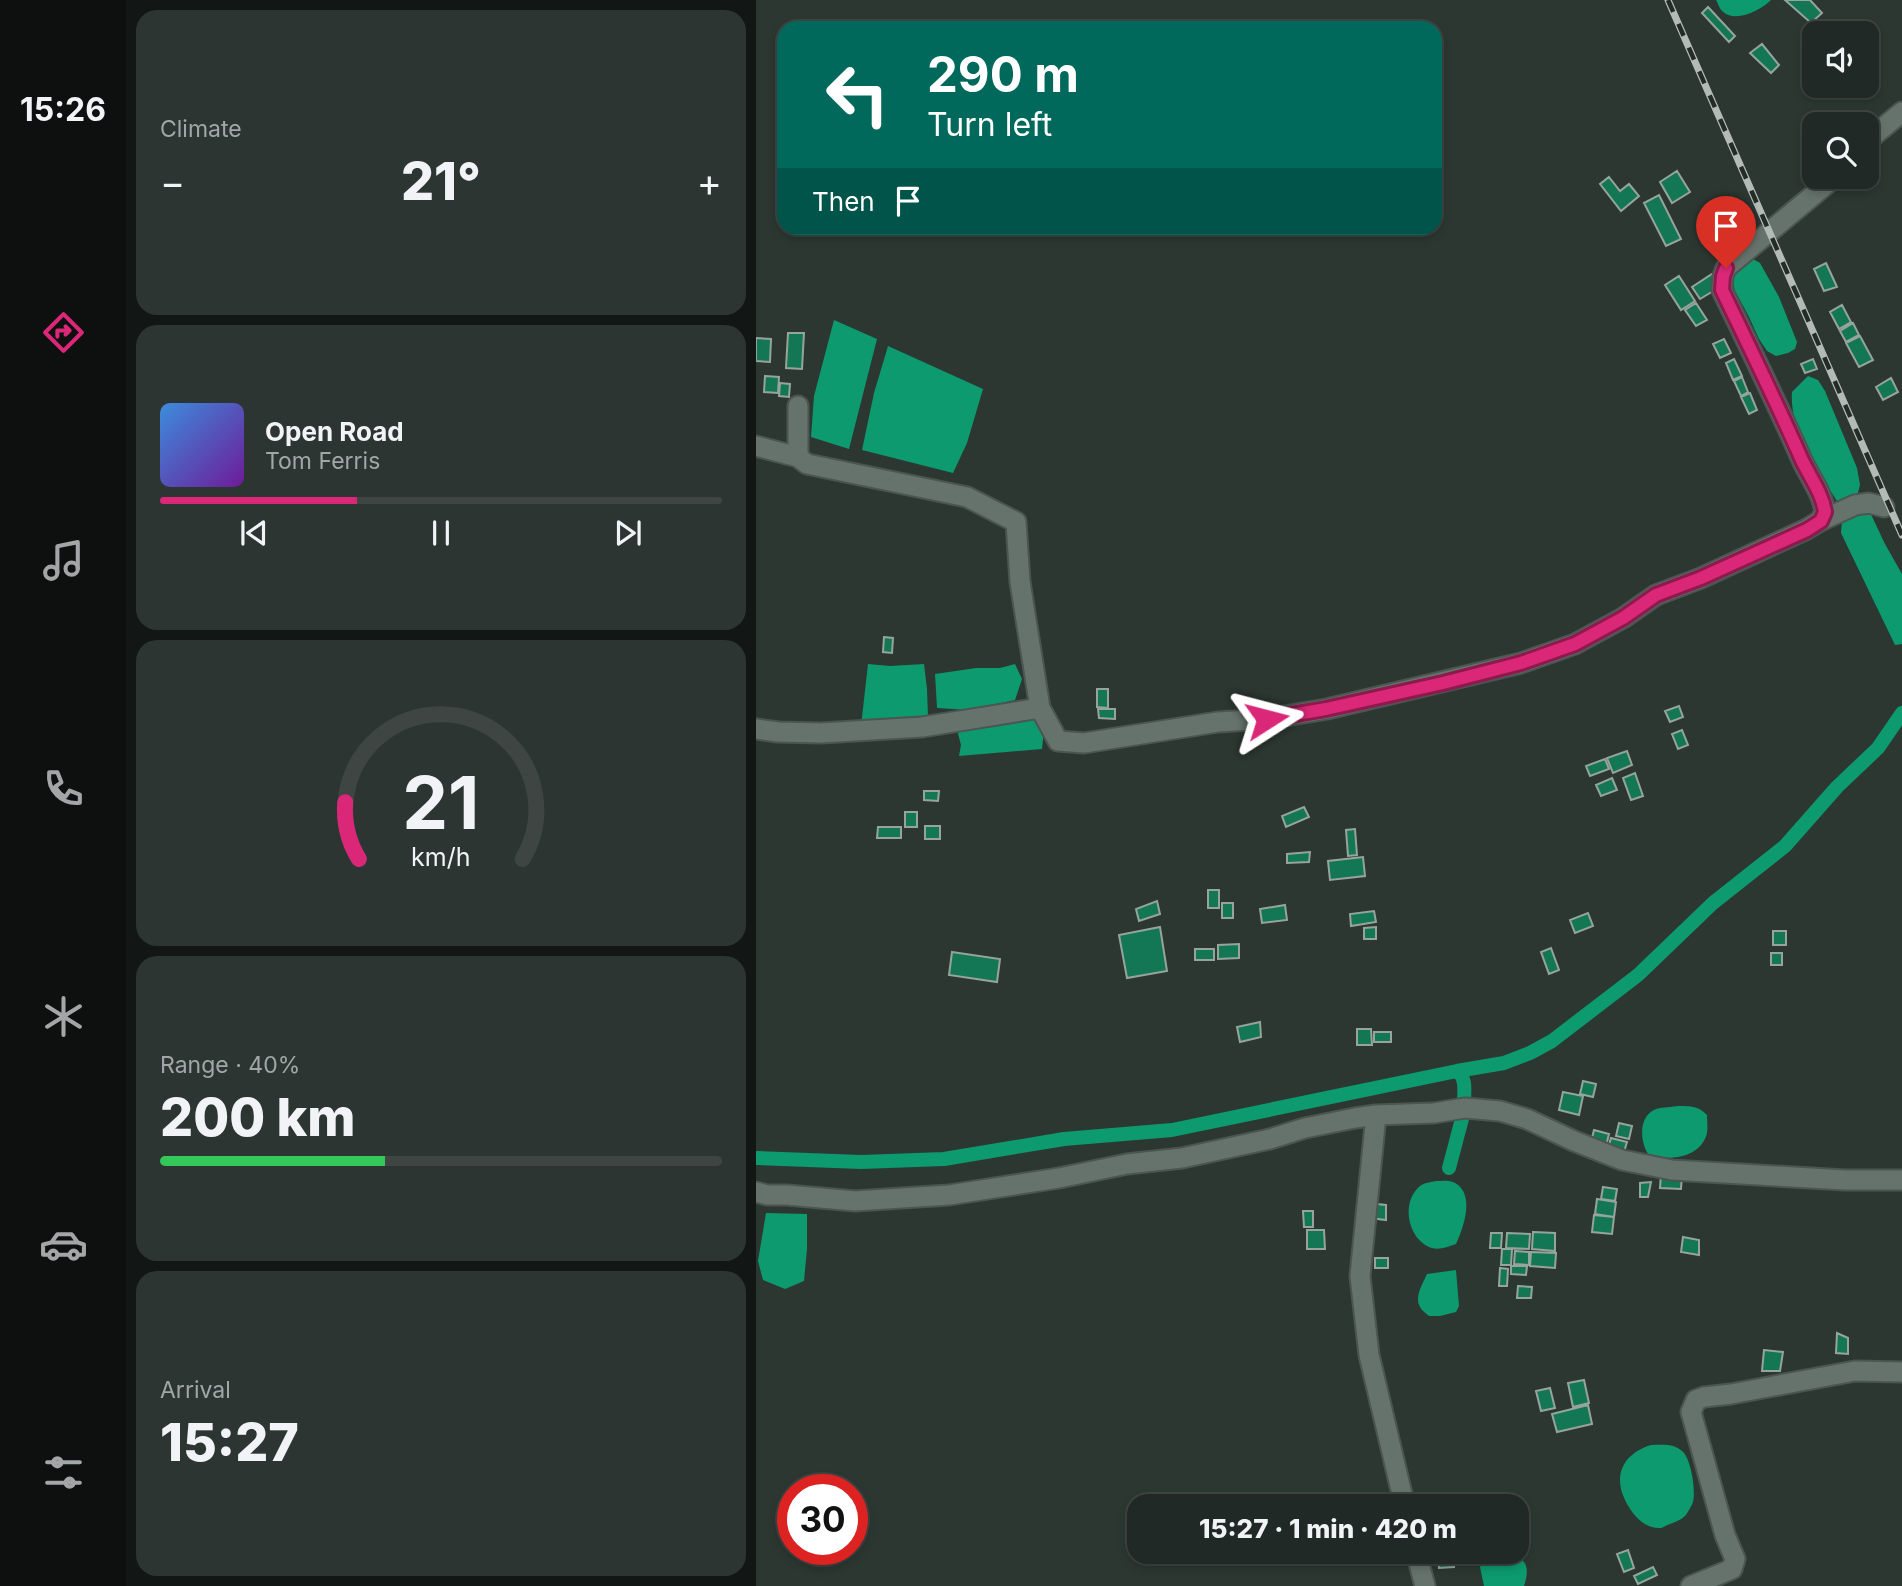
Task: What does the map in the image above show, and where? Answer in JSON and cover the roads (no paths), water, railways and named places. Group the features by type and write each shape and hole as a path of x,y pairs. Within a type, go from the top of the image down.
{"street":[{"path":"1879,130 1902,111"},
{"path":"1821,189 1726,268 1722,290 1821,495 1825,512 1821,521"},
{"path":"798,406 798,457"},
{"path":"756,446 798,457 807,464 967,497 1016,522 1020,582 1040,708 1058,741 1084,743 1218,722 1267,719 1326,709 1521,663 1575,644 1623,618 1656,595 1701,578 1855,505 1869,503 1884,507"},
{"path":"756,729 821,733 922,727 1040,708"},
{"path":"756,1192 855,1201 949,1195 1128,1164 1182,1158 1270,1139 1305,1128 1376,1115 1465,1108 1500,1111 1527,1119 1622,1160 1672,1170 1845,1180 1902,1180"},
{"path":"1376,1115 1360,1276 1369,1355 1402,1494"},
{"path":"1691,1586 1732,1569 1735,1559 1725,1535 1691,1412 1696,1400 1855,1371 1902,1371"},
{"path":"1419,1564 1425,1586"}],"waterway":[{"path":"756,1158 861,1162 944,1159 1064,1139 1172,1130 1504,1063 1530,1053 1552,1041 1638,975 1713,903 1785,846 1837,787 1878,748 1902,713"},
{"path":"1457,1071 1464,1081 1464,1102"},
{"path":"1449,1168 1463,1115"}],"railway":[{"path":"1668,0 1902,535"}]}
